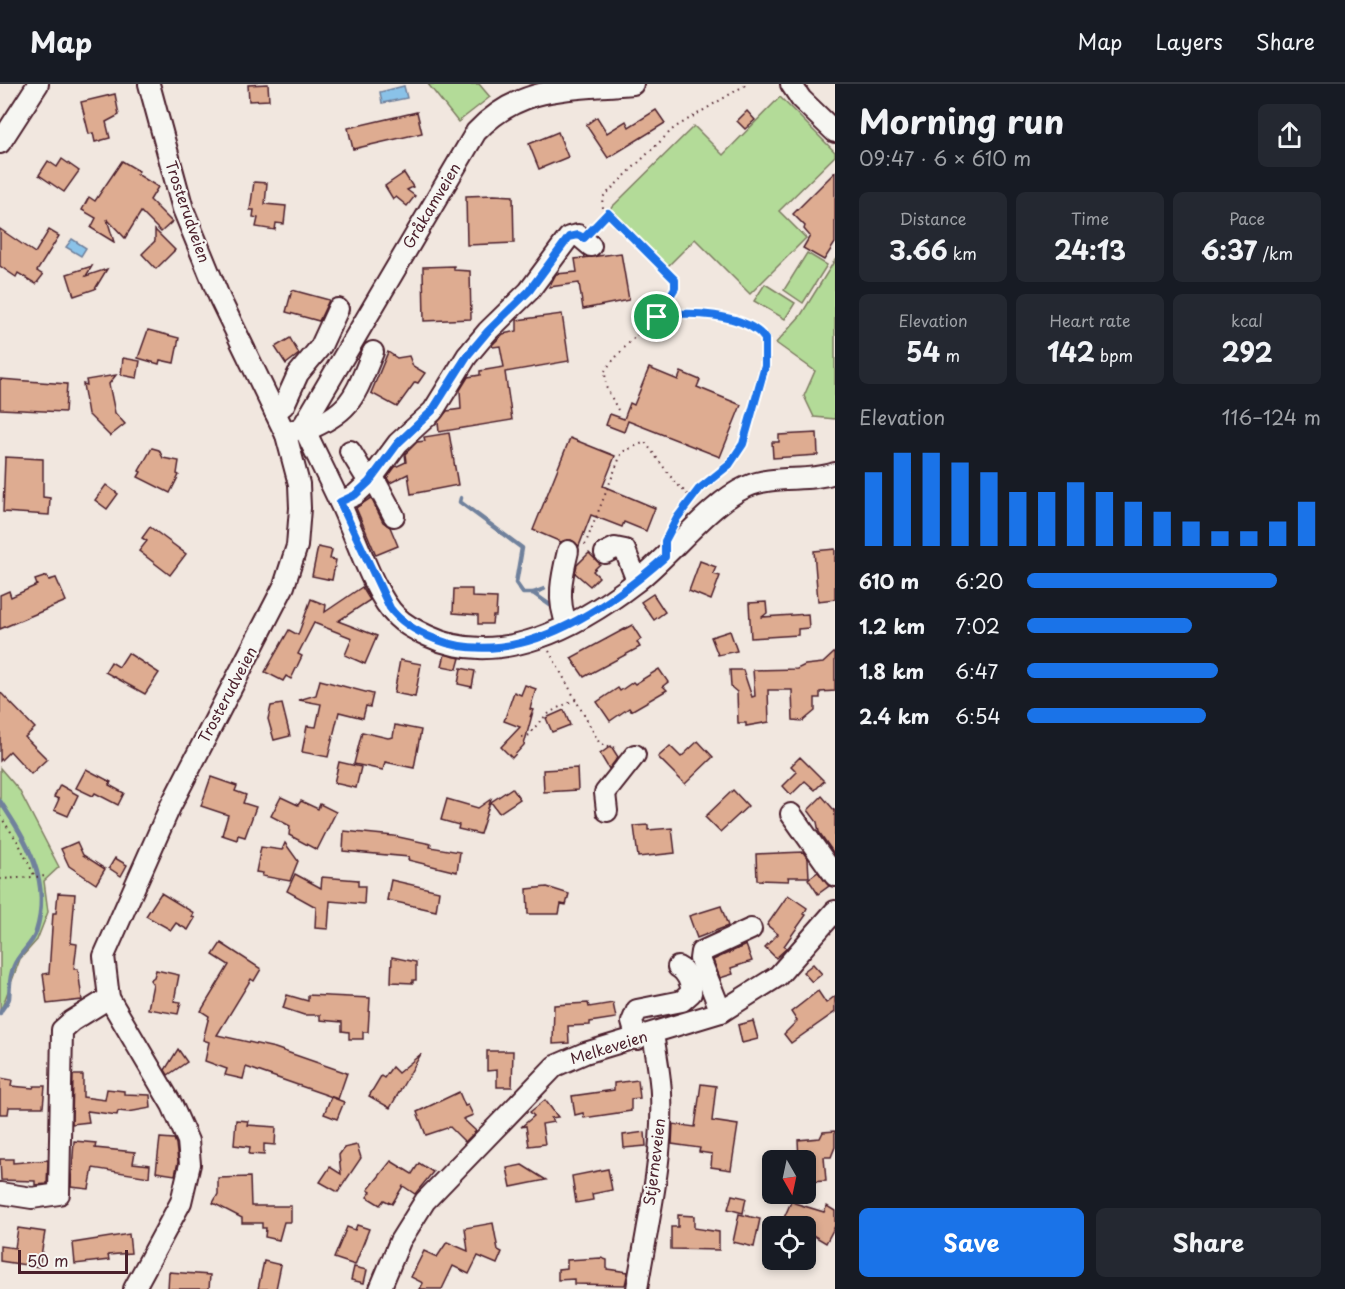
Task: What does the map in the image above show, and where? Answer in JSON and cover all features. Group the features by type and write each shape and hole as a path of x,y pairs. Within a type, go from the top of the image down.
{"street":[{"path":"0,143 38,84"},
{"name":"Trosterudveien","path":"134,1289 181,1202 190,1164 189,1152 188,1141 172,1105 109,998 104,956 170,807 271,614 292,564 300,508 298,430 276,412 220,299 183,209 149,84"},
{"name":"Gråkamveien","path":"298,430 476,132 504,106 530,89 633,84"},
{"path":"791,84 801,99 835,132"},
{"path":"340,502 355,495 371,480 398,443 432,411 467,356 488,331 529,291 569,237 578,235 588,242"},
{"path":"276,412 284,405 298,374 321,346 338,309"},
{"path":"373,352 350,403 334,417 298,430 340,502 382,594 403,622 432,638 469,649 506,646 540,636 567,624 637,581 722,502 743,488 770,480 815,478 835,473"},
{"path":"350,451 394,516"},
{"path":"605,553 615,548 625,550 637,581"},
{"path":"567,554 561,587 562,610 567,624"},
{"path":"607,811 605,793 635,755"},
{"path":"791,814 835,876"},
{"name":"Melkeveien","path":"380,1289 400,1241 425,1201 533,1085 555,1066 585,1053 721,1012 778,976 835,911"},
{"path":"721,1012 700,959 701,952 751,929"},
{"name":"Stjerneveien","path":"638,1289 655,1177 661,1111 659,1074 645,1036 632,1022 637,1010 682,1000 691,993 692,987 684,970 678,967"},
{"path":"0,1193 32,1198 59,1194 62,1030 72,1021 109,998"}],"path":[{"path":"618,410 608,394 605,371 657,317 675,288 675,280 603,208 602,198 674,128 747,84"},
{"path":"588,242 608,213"},
{"path":"657,317 693,314 744,323 761,334 767,346 765,366 743,444 729,465 692,498 677,518"},
{"path":"567,554 584,548 622,452 645,442 674,482 692,498"},
{"path":"540,636 578,699 600,744 635,755"},
{"path":"522,737 530,735 539,720 552,710 578,699"},
{"path":"0,816 18,842 36,877"},
{"path":"0,879 46,876"}],"green space":[{"path":"428,84 479,84 490,97 458,122"},
{"path":"780,97 835,152 835,156 779,211 806,238 750,294 695,239 667,267 609,210 694,126 723,155"},
{"path":"807,253 827,265 803,303 784,290"},
{"path":"835,260 835,419 814,417 804,396 815,371 776,343 801,315"},
{"path":"765,284 795,303 785,319 754,301"},
{"path":"0,768 19,790 59,867 44,881 48,912 37,940 20,959 0,1013"}],"water":[{"path":"404,86 407,98 382,103 380,92"},
{"path":"72,239 86,248 81,256 66,247"}],"building":[{"path":"268,84 269,100 249,101 248,85"},
{"path":"115,94 119,115 106,122 110,138 95,142 93,133 89,134 81,102"},
{"path":"656,110 665,123 608,158 586,125 597,117 607,133 626,121 629,127"},
{"path":"747,111 755,120 745,129 737,121"},
{"path":"417,112 422,133 353,149 348,128"},
{"path":"558,132 568,157 539,169 529,144"},
{"path":"62,159 79,171 64,192 39,175 48,161 57,167"},
{"path":"122,161 139,171 137,174 158,187 150,200 172,222 161,232 141,212 125,238 107,219 114,242 91,228 96,218 82,210 89,197 95,201"},
{"path":"835,172 835,243 824,260 803,248 810,236 804,229 805,226 793,214"},
{"path":"404,173 413,187 407,190 415,196 407,206 396,197 393,199 385,186"},
{"path":"254,182 267,183 265,204 286,206 284,224 276,223 275,230 256,227 258,218 253,217 254,210 250,210"},
{"path":"466,196 513,196 514,243 467,245"},
{"path":"0,229 35,253 49,230 59,236 37,271 43,275 36,284 18,273 16,277 0,266"},
{"path":"155,230 175,250 156,269 142,254 155,241"},
{"path":"621,253 629,300 583,309 579,283 549,287 556,274 577,272 575,259"},
{"path":"92,266 86,276 107,269 95,289 74,296 67,274"},
{"path":"454,266 454,270 470,271 471,319 424,321 423,267"},
{"path":"292,290 329,300 319,321 286,312"},
{"path":"562,314 569,361 505,372 512,420 439,432 438,422 447,411 461,409 460,390 468,377 480,375 480,371 504,367 500,346 493,347 492,345 503,334 517,331 517,320"},
{"path":"148,330 179,338 174,363 160,360 159,364 138,358"},
{"path":"290,338 299,354 286,364 275,347"},
{"path":"388,352 397,358 409,356 413,366 425,373 418,383 415,382 397,407 371,393"},
{"path":"123,358 140,361 137,378 121,375"},
{"path":"649,368 678,380 681,372 700,380 697,387 741,405 720,457 628,421 624,432 606,425 610,414 624,419 630,403 634,405"},
{"path":"116,375 109,384 115,413 125,424 110,436 88,414 83,384 87,385 86,380"},
{"path":"0,379 67,384 65,412 0,409"},
{"path":"449,433 458,485 411,494 408,474 390,483 387,478 395,467 406,462 405,454 417,442 425,441 424,437"},
{"path":"817,433 818,455 773,458 772,442 779,442 779,435"},
{"path":"570,438 615,456 603,486 655,508 646,531 624,522 622,527 591,515 579,546 571,540 561,542 533,530"},
{"path":"152,448 159,450 163,458 179,461 177,474 179,475 170,493 138,477"},
{"path":"5,457 43,459 43,497 50,498 49,515 3,512"},
{"path":"106,485 118,494 107,509 95,500"},
{"path":"371,498 383,522 390,527 398,546 376,555 356,508"},
{"path":"150,527 186,554 170,575 139,551 147,541 142,538"},
{"path":"318,547 332,550 330,559 336,560 332,580 312,576"},
{"path":"835,549 835,599 818,601 814,551"},
{"path":"589,553 600,564 593,571 599,577 590,586 575,573 577,565"},
{"path":"700,561 716,567 713,574 720,576 711,600 689,591"},
{"path":"47,576 49,580 56,578 66,601 0,629 0,595 9,591 11,597 37,585 35,580"},
{"path":"362,587 370,600 338,621 377,636 365,664 345,655 352,638 314,623 298,654 302,656 291,679 286,676 283,681 265,672 289,630 298,635 311,599 326,605 325,612"},
{"path":"454,589 472,589 472,597 497,598 496,616 493,616 492,624 478,624 478,615 453,613"},
{"path":"653,594 665,612 654,620 641,602"},
{"path":"766,602 767,613 762,617 808,614 809,628 798,629 798,635 751,638 749,603"},
{"path":"632,625 641,639 637,642 640,647 584,677 571,658"},
{"path":"730,631 737,651 718,655 711,637"},
{"path":"835,652 835,691 820,692 820,698 815,698 815,711 803,721 793,720 792,690 768,690 769,722 746,726 746,723 738,723 737,692 731,687 730,670 743,670 752,697 755,696 753,670 797,669 805,665 823,663"},
{"path":"128,653 159,673 145,694 105,672 111,662 119,667"},
{"path":"445,654 460,658 457,669 442,666"},
{"path":"400,660 421,664 415,697 394,693"},
{"path":"461,668 475,671 472,687 458,684"},
{"path":"659,669 668,682 663,686 667,690 631,711 629,708 610,721 597,702 618,688 620,691"},
{"path":"320,680 373,694 370,707 366,706 363,718 339,712 328,757 302,752 307,726 316,727 321,704 299,700 316,695"},
{"path":"525,685 536,689 530,709 533,710 524,745 512,758 501,747 520,727 504,721 514,692 521,695"},
{"path":"0,692 35,728 25,737 47,759 31,774 10,751 0,761"},
{"path":"282,704 290,736 274,740 268,719 271,706"},
{"path":"564,710 570,725 552,732 546,718"},
{"path":"395,725 421,730 414,768 385,762 383,770 354,764 362,732 393,737"},
{"path":"698,741 713,757 685,784 658,757 670,746 681,757"},
{"path":"611,746 618,757 609,769 600,754"},
{"path":"800,757 824,781 815,790 805,781 791,795 783,786 797,772 791,766"},
{"path":"339,762 361,767 356,788 334,783"},
{"path":"577,768 578,790 544,792 543,770"},
{"path":"86,769 111,782 109,785 124,793 118,805 95,793 93,796 76,788"},
{"path":"211,777 237,786 235,791 246,795 243,803 256,807 245,837 238,835 237,840 222,835 228,815 201,806"},
{"path":"60,785 78,795 68,816 54,810 59,799 54,797"},
{"path":"512,788 520,799 499,813 491,802"},
{"path":"733,790 748,806 720,832 705,817"},
{"path":"822,796 835,811 835,855 819,832 817,822 808,810"},
{"path":"281,797 298,805 301,801 318,809 320,804 336,812 317,850 289,835 290,826 271,816"},
{"path":"447,799 478,808 491,799 480,834 458,829 459,825 441,820"},
{"path":"648,825 648,830 672,828 675,853 638,857 634,826"},
{"path":"344,831 394,836 431,844 430,847 460,852 457,872 408,860 409,857 343,851"},
{"path":"77,842 83,855 105,869 96,884 69,866 61,849"},
{"path":"285,843 298,861 290,881 262,876 263,873 256,872 261,847 282,850"},
{"path":"803,852 808,859 809,877 788,877 789,881 757,880 756,854"},
{"path":"115,858 127,865 121,876 109,868"},
{"path":"818,872 829,886 818,894 808,879"},
{"path":"295,874 321,888 322,877 358,880 358,886 365,886 364,904 330,901 328,929 315,928 316,907 287,891"},
{"path":"391,880 439,891 436,911 387,900"},
{"path":"547,887 569,894 566,905 561,904 559,914 528,914 527,889"},
{"path":"58,893 75,894 71,943 77,944 74,969 78,969 82,1000 47,1004 43,974 49,973 53,913 56,913"},
{"path":"161,893 194,913 192,917 195,918 188,930 176,923 171,930 146,916"},
{"path":"788,895 807,908 804,914 806,915 784,946 787,948 776,958 765,947 778,934 767,925"},
{"path":"721,906 728,926 697,938 689,916"},
{"path":"221,943 261,969 254,981 251,979 217,1035 275,1048 347,1073 338,1099 246,1067 243,1079 225,1075 227,1069 205,1061 209,1042 203,1040 209,1016 201,1011 229,965 213,955"},
{"path":"746,945 752,961 731,968 733,974 720,978 713,960"},
{"path":"392,957 416,962 416,980 413,980 413,983 391,982"},
{"path":"813,964 822,974 812,982 803,972"},
{"path":"156,970 179,975 174,1001 181,1002 178,1014 148,1009 153,984 150,980 154,977"},
{"path":"818,991 826,1003 835,996 835,1012 791,1043 784,1034 797,1021 791,1012"},
{"path":"287,995 308,1001 308,995 370,998 368,1032 363,1032 363,1039 349,1039 349,1032 342,1031 342,1022 320,1020 320,1015 304,1015 283,1008"},
{"path":"588,1003 589,1007 613,1003 616,1018 590,1022 590,1025 568,1026 569,1043 553,1044 554,1005"},
{"path":"753,1021 758,1039 742,1043 738,1025"},
{"path":"178,1049 187,1062 168,1075 165,1070"},
{"path":"487,1051 513,1051 512,1087 497,1087 497,1070 487,1071"},
{"path":"421,1054 390,1108 369,1096 381,1076 384,1078 392,1067 398,1073"},
{"path":"73,1075 83,1075 83,1097 105,1100 107,1089 124,1091 124,1094 150,1095 151,1108 128,1112 118,1111 117,1115 87,1111 89,1122 72,1124"},
{"path":"0,1078 12,1080 11,1086 33,1088 34,1086 45,1086 43,1107 9,1107 8,1114 0,1114"},
{"path":"638,1080 640,1098 631,1099 631,1111 584,1118 583,1113 575,1115 572,1096 614,1090 614,1083"},
{"path":"701,1084 716,1086 712,1121 738,1125 731,1170 711,1167 712,1154 699,1152 700,1148 672,1144 673,1124 695,1127"},
{"path":"459,1092 465,1106 468,1105 473,1115 463,1119 476,1131 465,1142 450,1127 426,1135 417,1112"},
{"path":"331,1097 344,1102 337,1119 324,1114"},
{"path":"545,1100 558,1117 551,1118 554,1122 542,1124 545,1144 529,1146 526,1126 521,1127 534,1116 530,1112"},
{"path":"236,1120 248,1121 247,1125 276,1127 275,1145 264,1144 264,1155 249,1154 250,1147 234,1145"},
{"path":"835,1131 835,1147 831,1157 824,1157 826,1181 816,1182 816,1150 798,1150 798,1140 820,1138 823,1132"},
{"path":"645,1132 646,1146 624,1148 623,1135"},
{"path":"160,1138 174,1139 178,1162 175,1175 156,1172"},
{"path":"74,1141 96,1143 95,1148 135,1152 133,1163 150,1165 149,1177 93,1168 89,1189 71,1187"},
{"path":"357,1145 361,1158 338,1192 320,1182 330,1167 341,1174 339,1155 344,1148"},
{"path":"0,1159 13,1159 13,1163 48,1160 47,1184 35,1185 35,1181 1,1180"},
{"path":"391,1161 412,1174 419,1163 433,1172 415,1194 403,1186 392,1204 384,1200 380,1205 367,1197 371,1192 368,1190"},
{"path":"522,1165 546,1180 511,1187 507,1168"},
{"path":"608,1169 612,1190 592,1194 593,1200 576,1203 572,1176"},
{"path":"250,1177 251,1206 291,1206 291,1222 284,1222 279,1240 265,1237 266,1228 262,1228 262,1223 242,1223 242,1218 213,1203 218,1194 218,1178"},
{"path":"732,1195 746,1198 743,1213 728,1209"},
{"path":"790,1204 824,1212 827,1206 835,1211 835,1226 826,1243 816,1237 816,1216 785,1216"},
{"path":"739,1214 760,1219 754,1247 733,1242"},
{"path":"678,1215 694,1216 694,1228 719,1232 719,1250 671,1249 671,1227 678,1227"},
{"path":"493,1223 498,1250 502,1252 497,1264 478,1256 469,1274 453,1266 442,1289 420,1289 423,1283 411,1277 424,1251 437,1257 447,1242 468,1251 465,1228"},
{"path":"357,1225 369,1229 355,1265 334,1258 347,1227 355,1230"},
{"path":"18,1228 45,1232 39,1267 0,1261 0,1246 15,1248"},
{"path":"129,1234 131,1253 108,1255 109,1260 75,1264 73,1243"},
{"path":"601,1258 607,1260 607,1269 628,1272 625,1285 574,1284 574,1279 558,1280 558,1269 567,1268 567,1260"},
{"path":"264,1261 281,1265 276,1289 258,1289"},
{"path":"354,1267 367,1270 364,1283 351,1280"},
{"path":"169,1272 210,1275 209,1289 168,1289"}],"waterway":[{"path":"461,498 460,502 522,548 516,583 523,593 533,593 550,605"},
{"path":"533,593 544,589"},
{"path":"0,801 34,863 41,896 36,932 14,966 10,978 9,998 0,1013"}],"route":[{"path":"608,213 675,280 675,288 657,317 681,313 725,318 744,323 761,334 767,346 765,366 743,444 729,465 699,489 677,518 665,541 665,557 637,581 595,609 525,642 487,649 472,649 432,638 403,622 390,608 382,594 340,502 362,490 398,443 418,427 432,411 467,356 488,331 529,291 569,237 578,235 584,238 608,213"}]}
